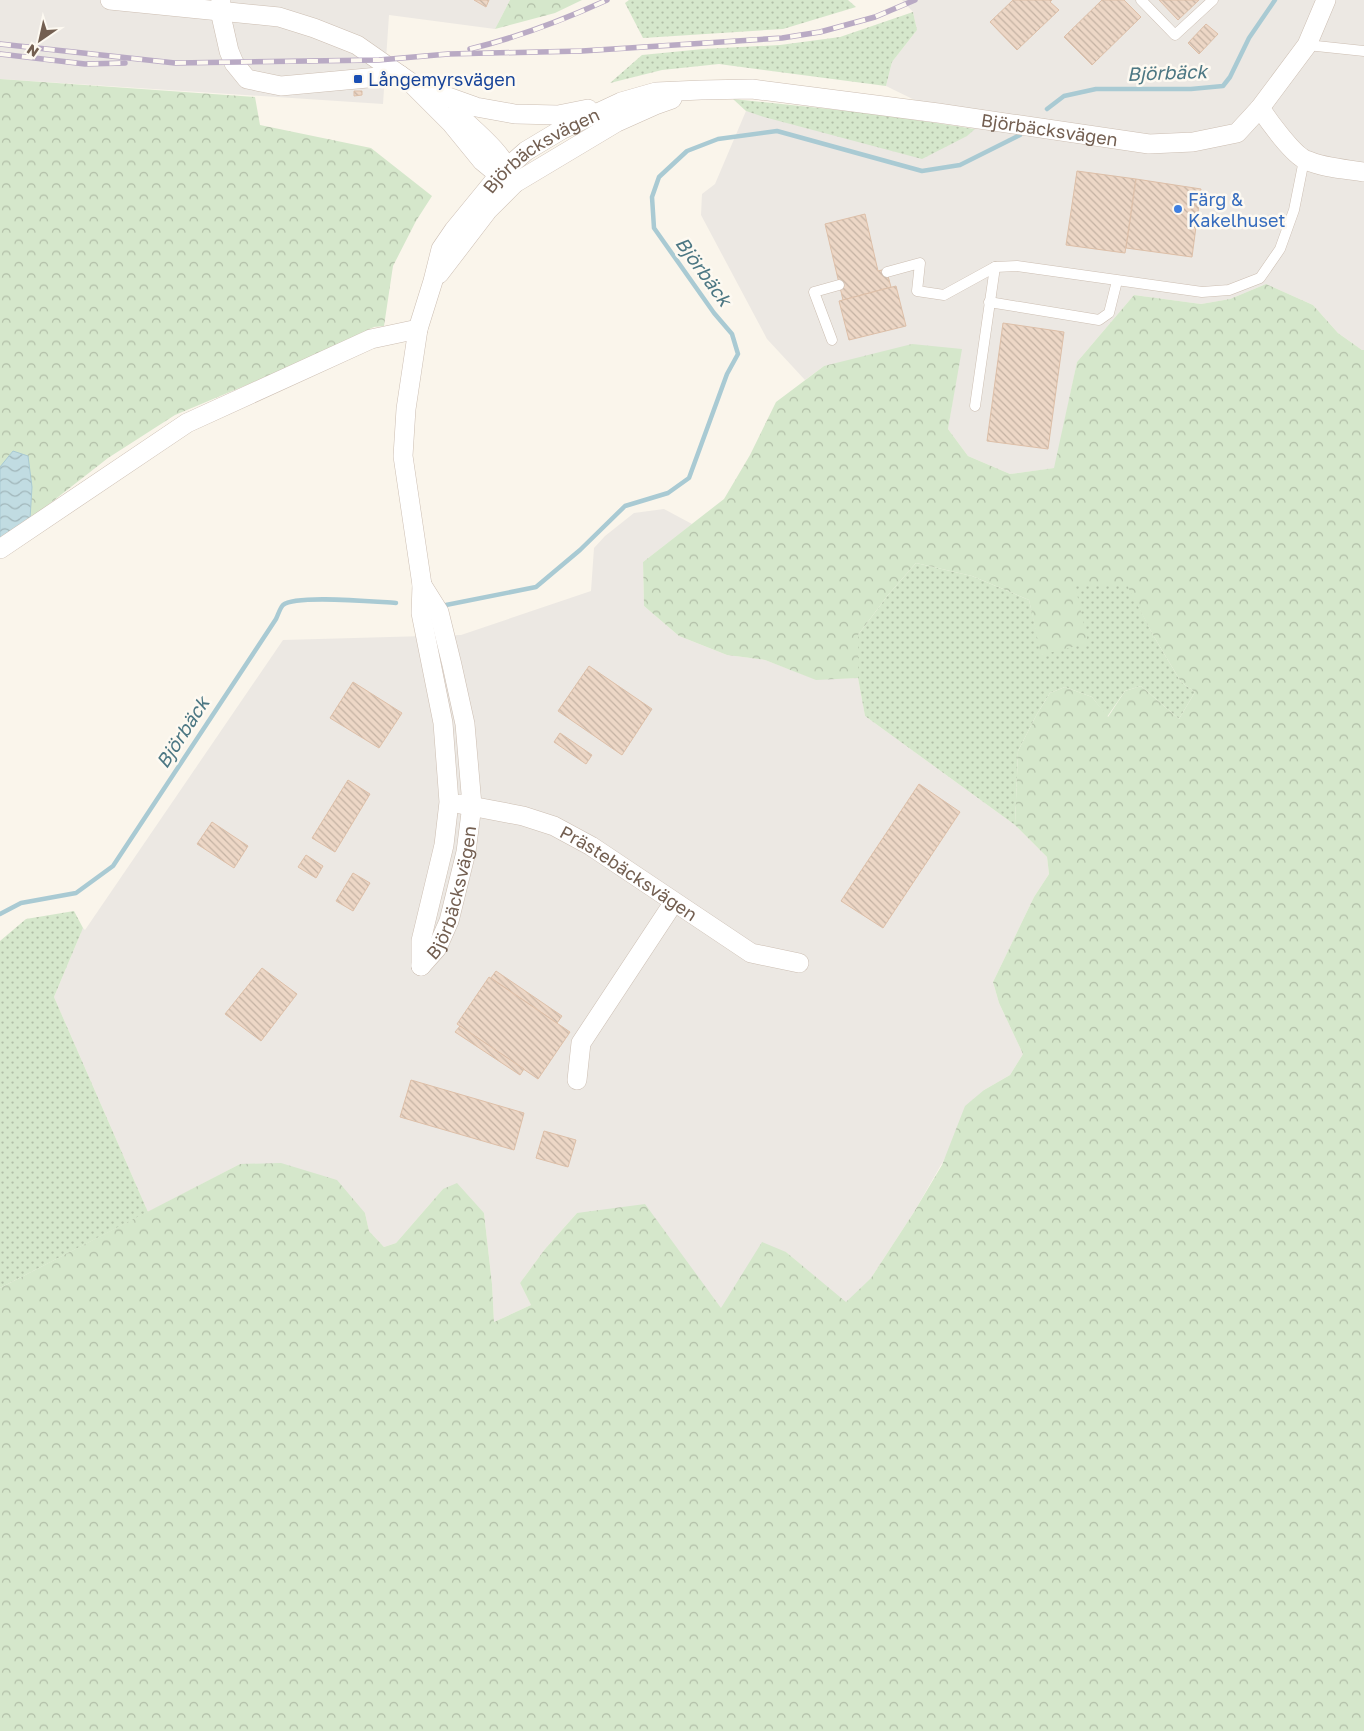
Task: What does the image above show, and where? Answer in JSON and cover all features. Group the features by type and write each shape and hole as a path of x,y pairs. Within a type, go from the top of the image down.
{"street":[{"path":"110,0 220,5 278,17 314,28 357,45 405,78 434,92 476,107 515,114 558,116 621,102"},
{"name":"Björbäcksvägen","path":"422,584 439,612 452,665 465,724 472,806 466,852 448,921 437,948 421,966 421,941 444,845 449,802 443,723 421,613 422,584 403,456 406,409 418,329 433,281 488,210 507,175 526,151 561,130 621,102 656,92 752,89 938,113 1149,144 1193,142 1237,133 1260,108 1307,45 1326,0"},
{"path":"220,5 234,63 246,78 281,86 405,78 452,124 482,161 507,175"},
{"name":"Björbäcksvägen","path":"507,175 655,105 701,90"},
{"path":"434,92 495,150 507,175"},
{"path":"1260,108 1272,126 1304,160 1335,168 1364,172"},
{"path":"0,549 187,423 371,338 418,329"},
{"name":"Prästebäcksvägen","path":"449,802 523,816 554,826 591,846 751,953 799,963"},
{"path":"577,1080 581,1043 674,902"}],"lane":[{"path":"1141,0 1175,35 1213,0"},
{"path":"1307,45 1364,51"},
{"path":"887,272 920,263 917,291 944,295 995,267 1016,266 1202,292 1229,290 1260,278 1280,249 1294,210 1304,160"},
{"path":"974,406 995,267"},
{"path":"989,302 1099,320 1109,314 1117,280"},
{"path":"832,340 814,292 839,285"}],"shaded area":[{"path":"0,0 510,0 495,29 389,15 383,104 0,79"},
{"path":"902,0 1364,0 1364,350 1338,333 1313,305 1266,284 1230,299 1201,304 1134,295 1077,362 1055,468 1010,474 968,456 948,429 961,349 824,366 805,380 767,339 701,215 702,194 715,184 746,111 922,158 974,129 886,86 892,62 917,30 913,12"},
{"path":"664,509 692,524 643,562 644,606 679,636 727,655 765,660 815,679 858,678 865,716 1015,825 1047,857 1049,874 1034,897 993,982 999,1003 1023,1054 1010,1075 984,1090 914,1212 871,1278 846,1303 786,1252 722,1309 577,1213 545,1249 520,1283 531,1305 494,1322 484,1213 443,1189 396,1243 384,1247 369,1231 365,1213 240,1164 148,1212 54,997 83,928 85,930 283,640 461,635 591,591 594,548 605,536 634,513"}],"green space":[{"path":"510,0 582,0 555,13 495,29"},
{"path":"629,0 848,0 856,7 783,29 643,38 625,3"},
{"path":"913,12 917,30 892,62 886,86 719,64 662,70 610,83 642,55 703,49 780,45 840,37"},
{"path":"0,79 255,97 260,125 371,148 432,196 416,221 393,266 384,326 374,327 289,367 175,415 108,458 30,519 32,487 0,467"},
{"path":"733,99 878,114 975,129 967,136 922,159 764,117 746,111"},
{"path":"1266,284 1313,305 1338,333 1364,350 1364,1731 0,1731 0,1288 240,1164 281,1163 337,1180 365,1213 369,1231 384,1247 396,1243 443,1189 457,1183 484,1213 494,1322 531,1305 520,1283 545,1249 577,1213 645,1204 721,1308 762,1242 786,1252 846,1302 871,1278 942,1165 965,1106 984,1090 1010,1075 1023,1054 999,1003 993,982 1034,897 1049,874 1047,857 1015,825 1018,751 1037,714 1050,693 1065,687 1092,697 1108,717 1125,691 1141,686 1179,719 1195,692 1181,682 1153,635 1127,585 1075,585 1088,643 1041,655 1029,600 972,576 916,563 888,595 858,635 858,678 816,680 765,660 727,655 679,636 644,606 643,562 724,499 750,455 776,402 824,366 912,344 962,349 948,429 968,456 1010,474 1054,468 1077,362 1134,295 1201,304 1230,299"},
{"path":"916,563 972,576 1029,600 1042,655 1074,585 1128,585 1153,635 1181,682 1195,692 1179,719 1141,686 1125,691 1107,717 1092,697 1065,687 1050,693 1018,751 1015,825 865,716 858,678 858,635 888,595"},
{"path":"74,911 83,928 54,997 148,1212 0,1288 0,941 26,919"}],"water":[{"path":"13,451 28,456 32,487 30,519 0,538 0,467"}],"building":[{"path":"474,0 489,0 486,7"},
{"path":"1013,0 1052,0 1050,2 1059,10 1017,50 990,22"},
{"path":"1102,0 1124,0 1141,17 1092,65 1064,37"},
{"path":"1159,0 1199,0 1178,20"},
{"path":"1206,24 1218,34 1199,54 1188,43"},
{"path":"354,91 362,91 362,95 354,96"},
{"path":"1077,171 1136,179 1125,253 1066,245"},
{"path":"1136,179 1201,189 1192,257 1126,248"},
{"path":"865,214 878,271 886,269 891,287 843,300 825,224"},
{"path":"896,286 906,326 849,340 839,301"},
{"path":"1003,323 1064,332 1048,449 987,441"},
{"path":"589,666 652,709 622,755 558,711"},
{"path":"353,682 402,713 379,748 330,718"},
{"path":"560,733 592,755 586,764 554,742"},
{"path":"348,780 370,794 335,852 312,838"},
{"path":"919,784 960,812 883,928 841,901"},
{"path":"212,822 248,846 234,868 197,844"},
{"path":"306,855 323,866 316,878 298,867"},
{"path":"353,873 370,883 353,911 336,901"},
{"path":"262,968 297,994 261,1041 225,1014"},
{"path":"496,971 562,1016 557,1023 491,978"},
{"path":"489,977 570,1032 538,1079 457,1024"},
{"path":"460,1026 524,1069 520,1075 455,1032"},
{"path":"411,1080 524,1113 514,1150 400,1117"},
{"path":"544,1131 576,1140 568,1167 536,1158"}],"waterway":[{"name":"Björbäck","path":"1047,109 1064,96 1096,89 1191,89 1223,86 1230,77 1249,38 1275,0"},
{"name":"Björbäck","path":"446,605 536,587 580,550 625,506 668,493 689,478 727,374 738,354 732,334 714,313 654,228 652,197 659,177 687,151 718,139 777,131 922,171 960,165 1020,135"},
{"name":"Björbäck","path":"0,914 21,903 76,893 113,866 276,619 283,605 291,602 319,599 396,603"}],"railway":[{"path":"470,49 540,28 607,0"},
{"path":"0,44 175,63 379,60 448,54 582,51 782,38 820,32 875,17 915,0"},
{"path":"0,54 85,64 125,63"}],"place":[{"name":"Långemyrsvägen","path":"358,79"},
{"name":"Färg & Kakelhuset","path":"1178,209"}]}
